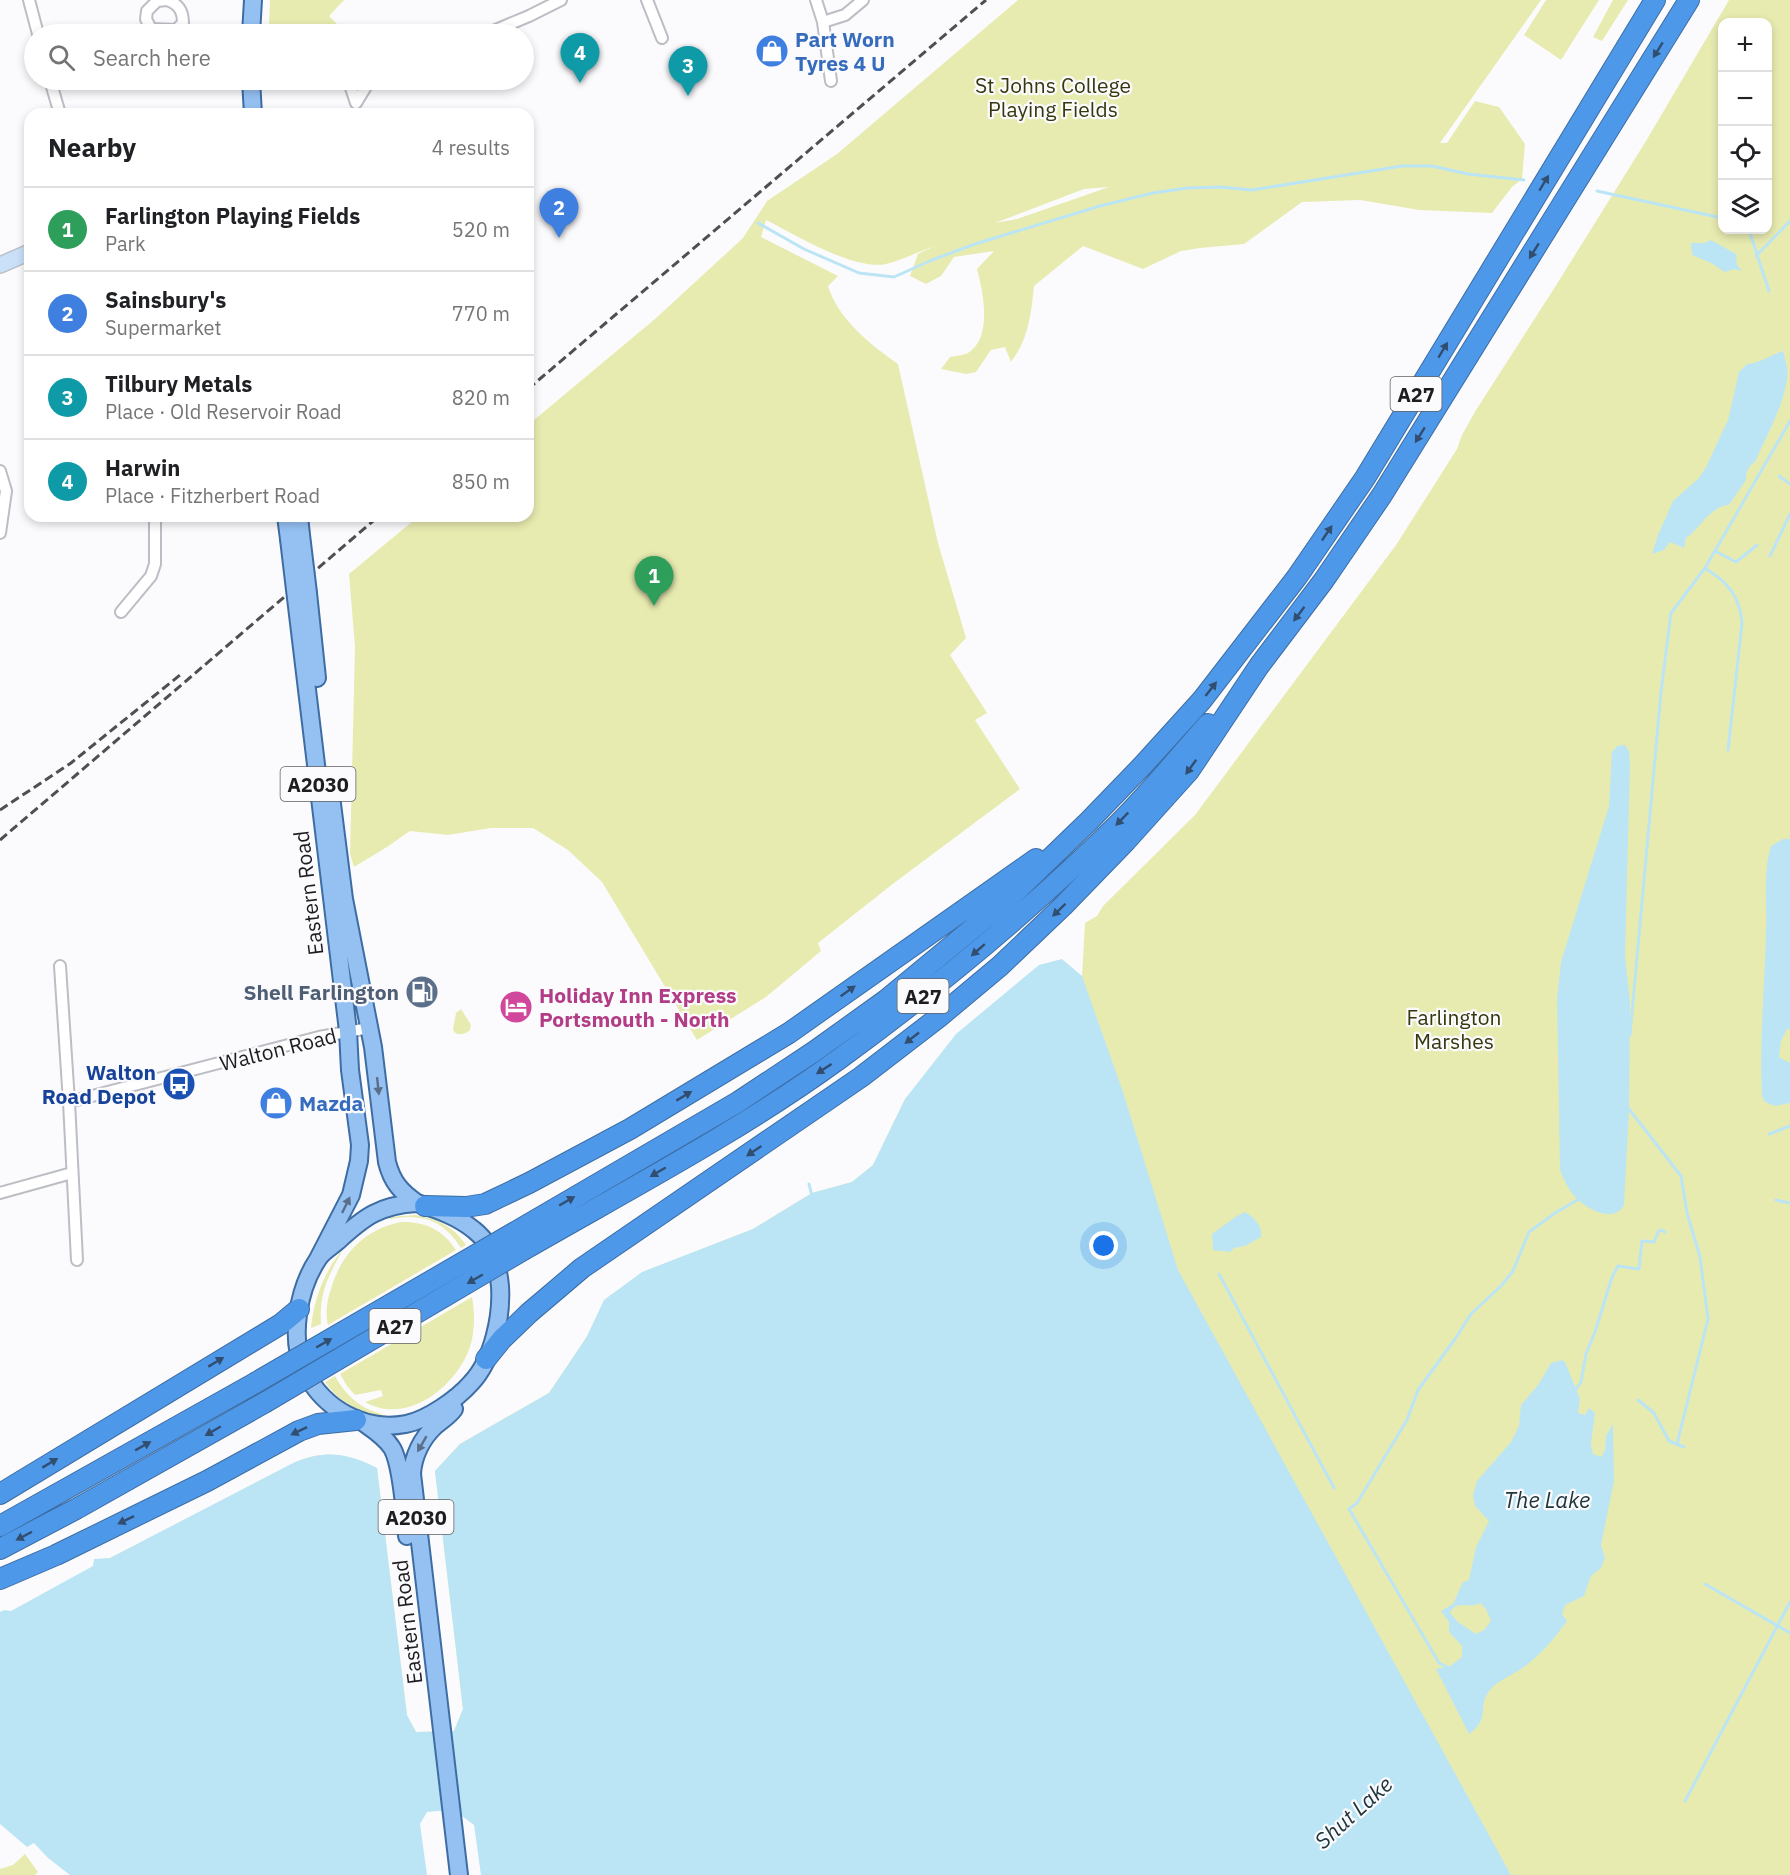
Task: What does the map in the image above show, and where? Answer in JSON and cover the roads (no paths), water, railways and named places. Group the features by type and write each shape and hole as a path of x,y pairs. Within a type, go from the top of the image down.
{"highway":[{"name":"A27","path":"0,1526 255,1383 738,1102 886,1000 1006,901 1089,821 1202,700 1297,577 1365,478 1655,0"},
{"name":"A27","path":"0,1549 264,1403 736,1127 838,1060 938,985 1053,886 1121,821 1259,666 1324,580 1382,495 1689,0"},
{"path":"486,1359 518,1323 582,1268 861,1077 1000,966 1064,906 1189,771 1259,666"},
{"path":"421,1205 466,1207 485,1204 529,1184 630,1129 789,1033 1089,821"},
{"path":"0,1494 281,1324 299,1309"},
{"path":"0,1579 56,1555 207,1481 299,1431 318,1424 360,1421"}],"main road":[{"path":"242,0 242,24"},
{"path":"252,24 253,0"},
{"path":"241,90 242,108"},
{"path":"251,90 253,108"},
{"name":"Eastern Road","path":"289,522 295,537 302,595 348,1031 350,1070 360,1145 351,1195 319,1257"},
{"name":"Eastern Road","path":"295,537 298,522"},
{"name":"Eastern Road","path":"302,595 344,899 369,1028 387,1162 397,1186 421,1205"},
{"path":"395,1205 421,1205 450,1214 475,1231 495,1258 499,1279 500,1312 496,1331 486,1359 471,1383 433,1413 414,1422 390,1425 360,1421 323,1398 306,1374 299,1352 297,1323 299,1309 311,1270 319,1257 358,1223 376,1211 395,1205"},
{"name":"Eastern Road","path":"459,1875 450,1844 430,1671 412,1467 419,1447 428,1434 450,1413 471,1383"},
{"name":"Eastern Road","path":"360,1421 389,1443 396,1458 430,1671"},
{"name":"Eastern Road","path":"448,1875 450,1844"}],"street":[{"path":"29,0 35,24"},
{"path":"510,24 561,0"},
{"path":"647,0 662,38"},
{"path":"816,0 823,22 831,81"},
{"path":"823,22 845,15 863,0"},
{"path":"53,90 58,108"},
{"path":"352,90 356,103 363,92"},
{"path":"0,265 24,255"},
{"path":"0,471 6,491 0,533"},
{"path":"121,612 152,576 155,564 155,522"},
{"path":"60,966 76,1260"},
{"name":"Walton Road","path":"69,1102 348,1031 369,1028"},
{"path":"0,1192 72,1173"}],"water":[{"path":"1711,240 1736,254 1737,265 1742,271 1734,269 1725,272 1692,255 1691,243 1705,243"},
{"path":"1783,351 1787,375 1782,400 1755,462 1748,470 1746,480 1729,505 1716,509 1686,538 1684,548 1670,542 1664,550 1652,554 1673,501 1699,478 1706,467 1728,420 1739,372 1747,364"},
{"path":"1625,745 1629,751 1630,764 1625,955 1630,1002 1629,1109 1624,1205 1619,1211 1605,1214 1582,1203 1571,1192 1560,1170 1557,998 1561,962 1609,806 1612,752 1617,746"},
{"path":"1783,839 1790,839 1790,1029 1787,1029 1781,1041 1779,1057 1790,1063 1790,1103 1775,1106 1765,1102 1762,1096 1766,876 1771,846"},
{"name":"Shut Lake","path":"1062,959 1082,976 1123,1092 1178,1270 1511,1875 481,1875 474,1825 462,1816 460,1809 427,1812 420,1824 427,1875 70,1875 48,1858 34,1843 27,1847 0,1824 0,1612 11,1611 93,1566 94,1559 110,1558 306,1458 327,1455 346,1456 377,1468 407,1715 416,1732 454,1731 463,1709 435,1471 460,1444 549,1393 586,1338 604,1300 642,1272 753,1229 812,1193 852,1182 873,1165 905,1099 956,1034 1039,965"},
{"path":"1245,1212 1257,1223 1261,1230 1261,1237 1245,1246 1234,1248 1230,1252 1213,1250 1212,1234"},
{"name":"The Lake","path":"1562,1360 1565,1362 1580,1399 1578,1413 1585,1415 1589,1408 1595,1413 1591,1443 1593,1454 1601,1457 1605,1450 1606,1436 1613,1424 1614,1481 1601,1545 1605,1558 1601,1568 1591,1576 1584,1596 1565,1605 1562,1614 1567,1621 1552,1641 1528,1664 1490,1690 1484,1702 1480,1722 1469,1734 1436,1669 1450,1666 1462,1657 1462,1646 1449,1632 1449,1622 1441,1611 1453,1604 1463,1582 1469,1580 1476,1547 1489,1521 1475,1506 1473,1495 1477,1481 1511,1442 1519,1426 1521,1405 1538,1385 1551,1363","holes":["1480,1603 1486,1609 1491,1621 1484,1630 1476,1634 1458,1622 1450,1613 1456,1607"]}],"waterway":[{"path":"758,223 804,249 859,273 894,277 975,244 1100,206 1153,193 1187,188 1220,187 1252,190 1402,166 1432,166 1468,174 1524,180"},
{"path":"1597,191 1718,217"},
{"path":"1756,256 1790,221"},
{"path":"1750,234 1769,291"},
{"path":"1630,1035 1661,692 1671,613 1705,568 1790,421"},
{"path":"1779,476 1790,484"},
{"path":"1770,556 1790,514"},
{"path":"1715,551 1736,562 1757,545"},
{"path":"1706,569 1721,579 1732,591 1741,614 1742,623 1728,750"},
{"path":"1629,1109 1681,1176 1687,1213 1700,1257 1708,1319 1677,1444"},
{"path":"1769,1134 1790,1126"},
{"path":"809,1184 812,1196"},
{"path":"1449,1668 1439,1663 1349,1509 1357,1503 1407,1420 1418,1390 1471,1314 1502,1285 1513,1271 1529,1232 1579,1199"},
{"path":"1776,1200 1790,1203"},
{"path":"1576,1389 1581,1382 1586,1354 1612,1277 1618,1266 1639,1269 1642,1241 1654,1242 1658,1232 1661,1230 1665,1232"},
{"path":"1219,1274 1334,1488"},
{"path":"1638,1400 1654,1413 1669,1441 1684,1447"},
{"path":"1705,1584 1790,1633"},
{"path":"1685,1801 1790,1602"}],"railway":[{"path":"534,384 986,0"},
{"path":"0,840 372,522"},
{"path":"0,810 71,763 180,675"}],"place":[{"name":"Part Worn Tyres 4 U","path":"772,51"},
{"name":"Harwin","path":"580,83"},
{"name":"Tilbury Metals","path":"688,96"},
{"name":"Sainsbury's","path":"559,238"},
{"name":"Farlington Playing Fields","path":"654,606"},
{"name":"Shell Farlington","path":"422,992"},
{"name":"Holiday Inn Express Portsmouth - North","path":"516,1007"},
{"name":"Walton Road Depot","path":"179,1084"},
{"name":"Mazda","path":"276,1103"}],"park label":[{"name":"St Johns College Playing Fields","path":"1053,97"},
{"name":"Farlington Marshes","path":"1454,1029"}]}
